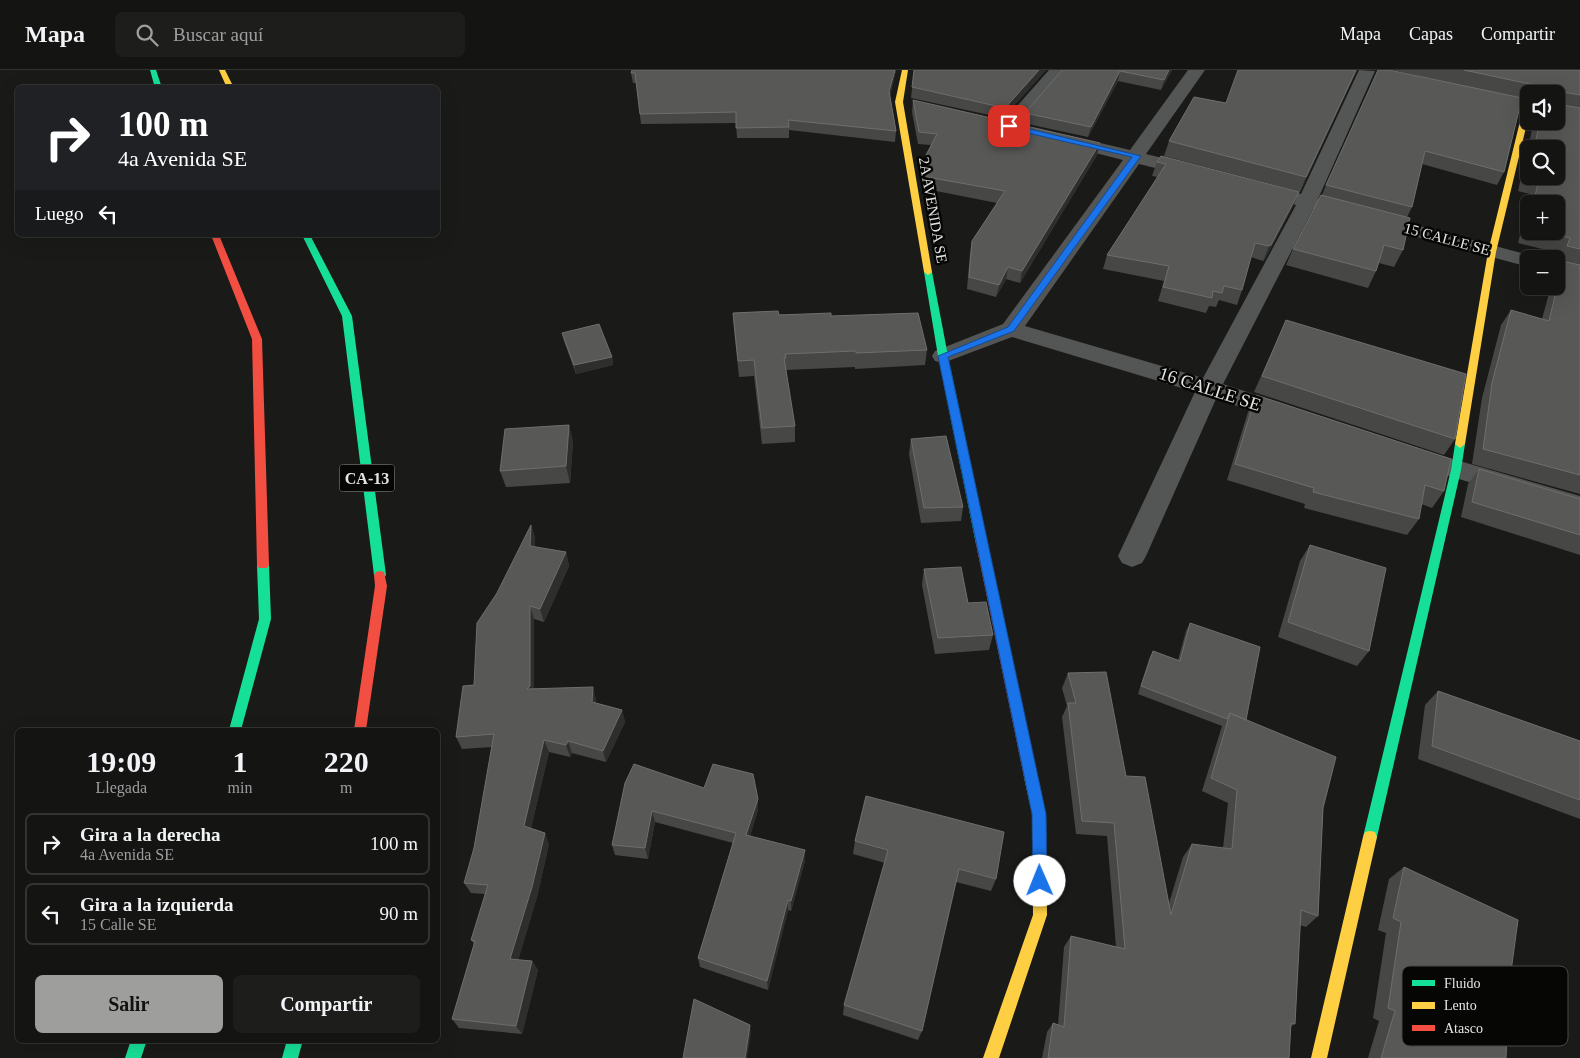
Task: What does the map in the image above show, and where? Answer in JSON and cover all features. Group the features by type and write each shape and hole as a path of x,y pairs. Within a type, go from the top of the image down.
{"main road":[{"path":"153,70 158,85"},
{"path":"222,70 230,85"},
{"name":"2A AVENIDA SE","path":"905,70 899,102 943,356 1039,814 1040,915 991,1058"},
{"path":"1319,1058 1456,470 1492,252 1522,130"},
{"path":"216,237 257,339 265,619 236,728"},
{"name":"CA-13","path":"307,237 347,316 381,586 360,728"},
{"path":"133,1058 138,1043"},
{"path":"290,1058 294,1043"}],"street":[{"path":"1009,126 1058,70"},
{"path":"943,356 1011,329 1197,70"},
{"path":"1132,556 1210,388 1307,202 1371,72"},
{"path":"899,102 917,106"},
{"path":"1508,102 1520,105"},
{"path":"990,122 1027,130"},
{"path":"1045,135 1137,156 1212,176"},
{"name":"15 CALLE SE","path":"1241,184 1520,260"},
{"name":"16 CALLE SE","path":"1011,329 1210,388 1314,423"},
{"path":"1409,454 1456,470 1580,506"}],"building":[{"path":"632,70 895,70 889,91 896,131 788,120 789,127 736,128 736,112 640,114 635,73 631,73"},
{"path":"914,70 1039,70 1005,108 912,87"},
{"path":"1062,70 1169,70 1164,80 1120,71 1091,127 1025,113"},
{"path":"1238,70 1356,70 1306,177 1169,141 1194,97 1226,103"},
{"path":"1378,70 1389,70 1520,98 1520,106 1504,172 1425,151 1412,207 1326,185"},
{"path":"1464,70 1580,70 1580,95 1565,92 1565,85 1534,85"},
{"path":"913,100 1100,143 1022,271 1008,267 999,285 969,277 972,241 1005,191 927,177 924,159 937,134 919,132"},
{"path":"1565,105 1580,108 1580,249 1567,246 1570,238 1565,237 1565,195 1535,195 1538,185 1565,185 1565,140 1536,140 1538,130 1565,130"},
{"path":"1161,156 1299,192 1271,245 1255,243 1242,290 1224,286 1222,293 1213,291 1212,298 1163,287 1169,266 1107,255 1166,164 1157,162"},
{"path":"1321,195 1410,218 1403,250 1384,245 1376,271 1293,249"},
{"path":"1565,260 1566,262 1580,265 1580,475 1483,449 1492,383 1511,310 1549,321 1555,295 1565,295"},
{"path":"778,311 779,315 831,313 831,316 918,313 927,350 785,354 786,358 784,358 795,426 762,428 754,360 738,361 733,313"},
{"path":"1286,320 1466,374 1455,439 1262,376"},
{"path":"599,324 612,357 574,365 562,333"},
{"path":"1256,395 1451,459 1444,491 1425,485 1419,519 1313,492 1314,488 1235,464"},
{"path":"569,425 566,466 500,471 505,429"},
{"path":"946,436 963,507 924,508 911,439"},
{"path":"1479,469 1580,499 1580,535 1472,502"},
{"path":"531,525 530,546 566,552 540,609 530,606 530,686 527,689 593,687 592,702 622,710 603,751 568,741 566,745 544,740 524,826 545,833 532,887 510,959 532,961 516,1026 452,1019 475,941 471,940 488,885 464,883 474,848 494,734 456,737 463,686 474,685 477,623 497,593"},
{"path":"1310,545 1386,568 1369,651 1288,622"},
{"path":"961,567 968,603 986,602 993,635 938,638 924,569"},
{"path":"1190,623 1260,647 1246,720 1230,713 1227,719 1141,686 1153,651 1180,661"},
{"path":"1106,672 1126,776 1145,777 1171,915 1192,844 1232,849 1237,790 1211,778 1230,713 1336,757 1323,808 1318,916 1301,910 1295,1024 1291,1023 1289,1058 1048,1058 1053,1023 1064,1027 1071,936 1125,949 1114,823 1082,821 1068,703 1076,703 1068,673"},
{"path":"1438,691 1580,741 1580,800 1432,746"},
{"path":"634,764 704,788 713,764 753,774 758,799 746,835 805,850 791,901 788,900 767,981 698,958 736,833 652,811 645,848 612,845 625,783"},
{"path":"866,796 1004,832 996,879 959,869 922,1031 844,1005 888,850 855,841"},
{"path":"1404,867 1518,920 1512,966 1402,966 1402,1046 1506,1046 1506,1058 1381,1058 1395,1011 1388,1008 1401,922 1393,918"},
{"path":"694,999 750,1025 745,1058 683,1058"}],"traffic: fast":[{"path":"153,70 158,85"},
{"path":"307,237 347,316 380,575"},
{"path":"928,272 943,356 982,544"},
{"path":"1370,837 1456,470 1460,444"},
{"path":"236,728 265,619 263,565"},
{"path":"133,1058 138,1043"},
{"path":"290,1058 294,1043"}],"traffic: slow":[{"path":"222,70 230,85"},
{"path":"905,70 899,102 928,272"},
{"path":"1460,444 1492,252 1521,130"},
{"path":"991,1058 1040,915 1039,814 1031,777"},
{"path":"1319,1058 1370,837"}],"traffic: jam":[{"path":"216,237 257,339 263,565"},
{"path":"982,544 1031,777"},
{"path":"360,728 381,586 380,575"}],"route":[{"path":"1009,126 1137,156 1011,329 943,356 1039,814 1040,881"}]}
